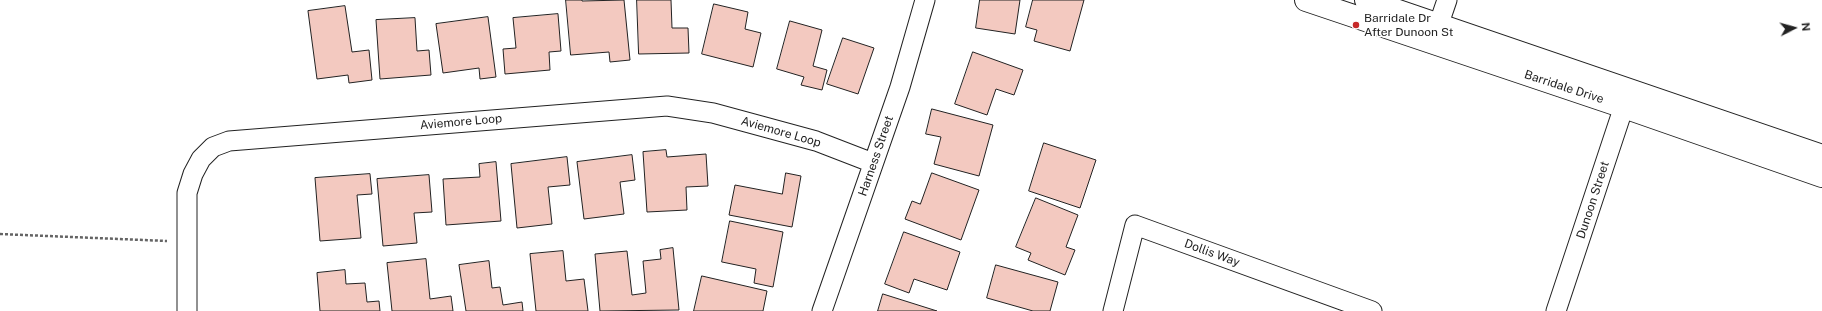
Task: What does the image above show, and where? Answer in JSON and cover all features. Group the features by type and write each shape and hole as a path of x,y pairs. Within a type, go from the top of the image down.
{"street":[{"name":"Harness Street","path":"822,311 900,87 925,0"},
{"name":"Barridale Drive","path":"1306,0 1436,34 1627,98 1822,156"},
{"name":"Barridale Drive","path":"1366,0 1436,34"},
{"path":"1436,34 1447,0"},
{"name":"Barridale Drive","path":"1627,98 1822,176"},
{"name":"Dunoon Street","path":"1556,311 1627,98"},
{"name":"Aviemore Loop","path":"187,311 187,193 193,174 201,159 213,147 229,141 667,106 720,115 816,141 873,163"},
{"name":"Dollis Way","path":"1113,311 1135,225 1372,311"}],"path":[{"path":"0,234 188,242"}],"building":[{"path":"566,0 624,0 630,60 610,62 609,52 571,55"},
{"path":"637,0 671,0 672,28 688,28 689,53 639,54"},
{"path":"980,0 1020,0 1015,34 976,28"},
{"path":"1033,0 1084,0 1070,51 1034,41 1037,30 1026,27"},
{"path":"714,4 748,12 745,29 761,33 753,67 702,54"},
{"path":"345,6 352,52 369,50 372,80 349,83 348,75 317,79 308,11"},
{"path":"558,14 561,51 549,52 550,70 505,74 503,49 516,48 513,18"},
{"path":"488,17 496,77 480,79 479,68 443,73 436,24"},
{"path":"415,18 417,51 429,50 431,75 380,79 376,20"},
{"path":"790,21 822,30 813,66 827,70 822,90 801,85 804,77 777,69"},
{"path":"843,38 874,48 858,94 827,84"},
{"path":"973,52 1023,70 1014,95 996,89 987,115 955,104"},
{"path":"932,109 993,125 979,176 934,164 941,137 926,134"},
{"path":"1044,143 1096,160 1080,208 1029,191"},
{"path":"666,150 667,157 706,154 708,186 686,187 687,210 647,212 643,152"},
{"path":"632,155 635,180 620,182 624,214 584,219 577,162"},
{"path":"567,157 570,185 548,187 552,224 517,228 511,164"},
{"path":"496,162 501,221 446,225 443,179 480,177 479,164"},
{"path":"786,173 801,176 792,227 729,215 735,185 782,194"},
{"path":"932,173 979,190 961,240 905,219 912,201 920,204"},
{"path":"370,174 372,194 357,195 361,238 320,241 315,178"},
{"path":"429,175 432,212 414,213 417,243 383,246 377,179"},
{"path":"1036,198 1078,215 1066,247 1075,250 1065,275 1028,260 1031,253 1016,247"},
{"path":"730,221 783,232 773,287 754,283 756,269 722,262"},
{"path":"904,232 960,252 947,290 914,279 909,293 885,284"},
{"path":"673,248 679,310 600,311 595,254 627,251 632,295 646,293 643,261 661,259 660,250"},
{"path":"563,251 566,281 584,279 588,311 536,311 530,254"},
{"path":"426,259 430,299 451,296 453,311 392,311 387,263"},
{"path":"489,261 492,288 500,287 503,305 522,302 523,311 466,311 459,265"},
{"path":"996,265 1058,282 1050,311 1033,311 987,298"},
{"path":"345,270 346,284 365,283 367,302 379,301 380,311 320,311 317,273"},
{"path":"702,276 767,291 763,311 694,311"},
{"path":"883,294 937,311 878,311"}],"place":[{"name":"Barridale Dr After Dunoon St","path":"1356,25"}]}
